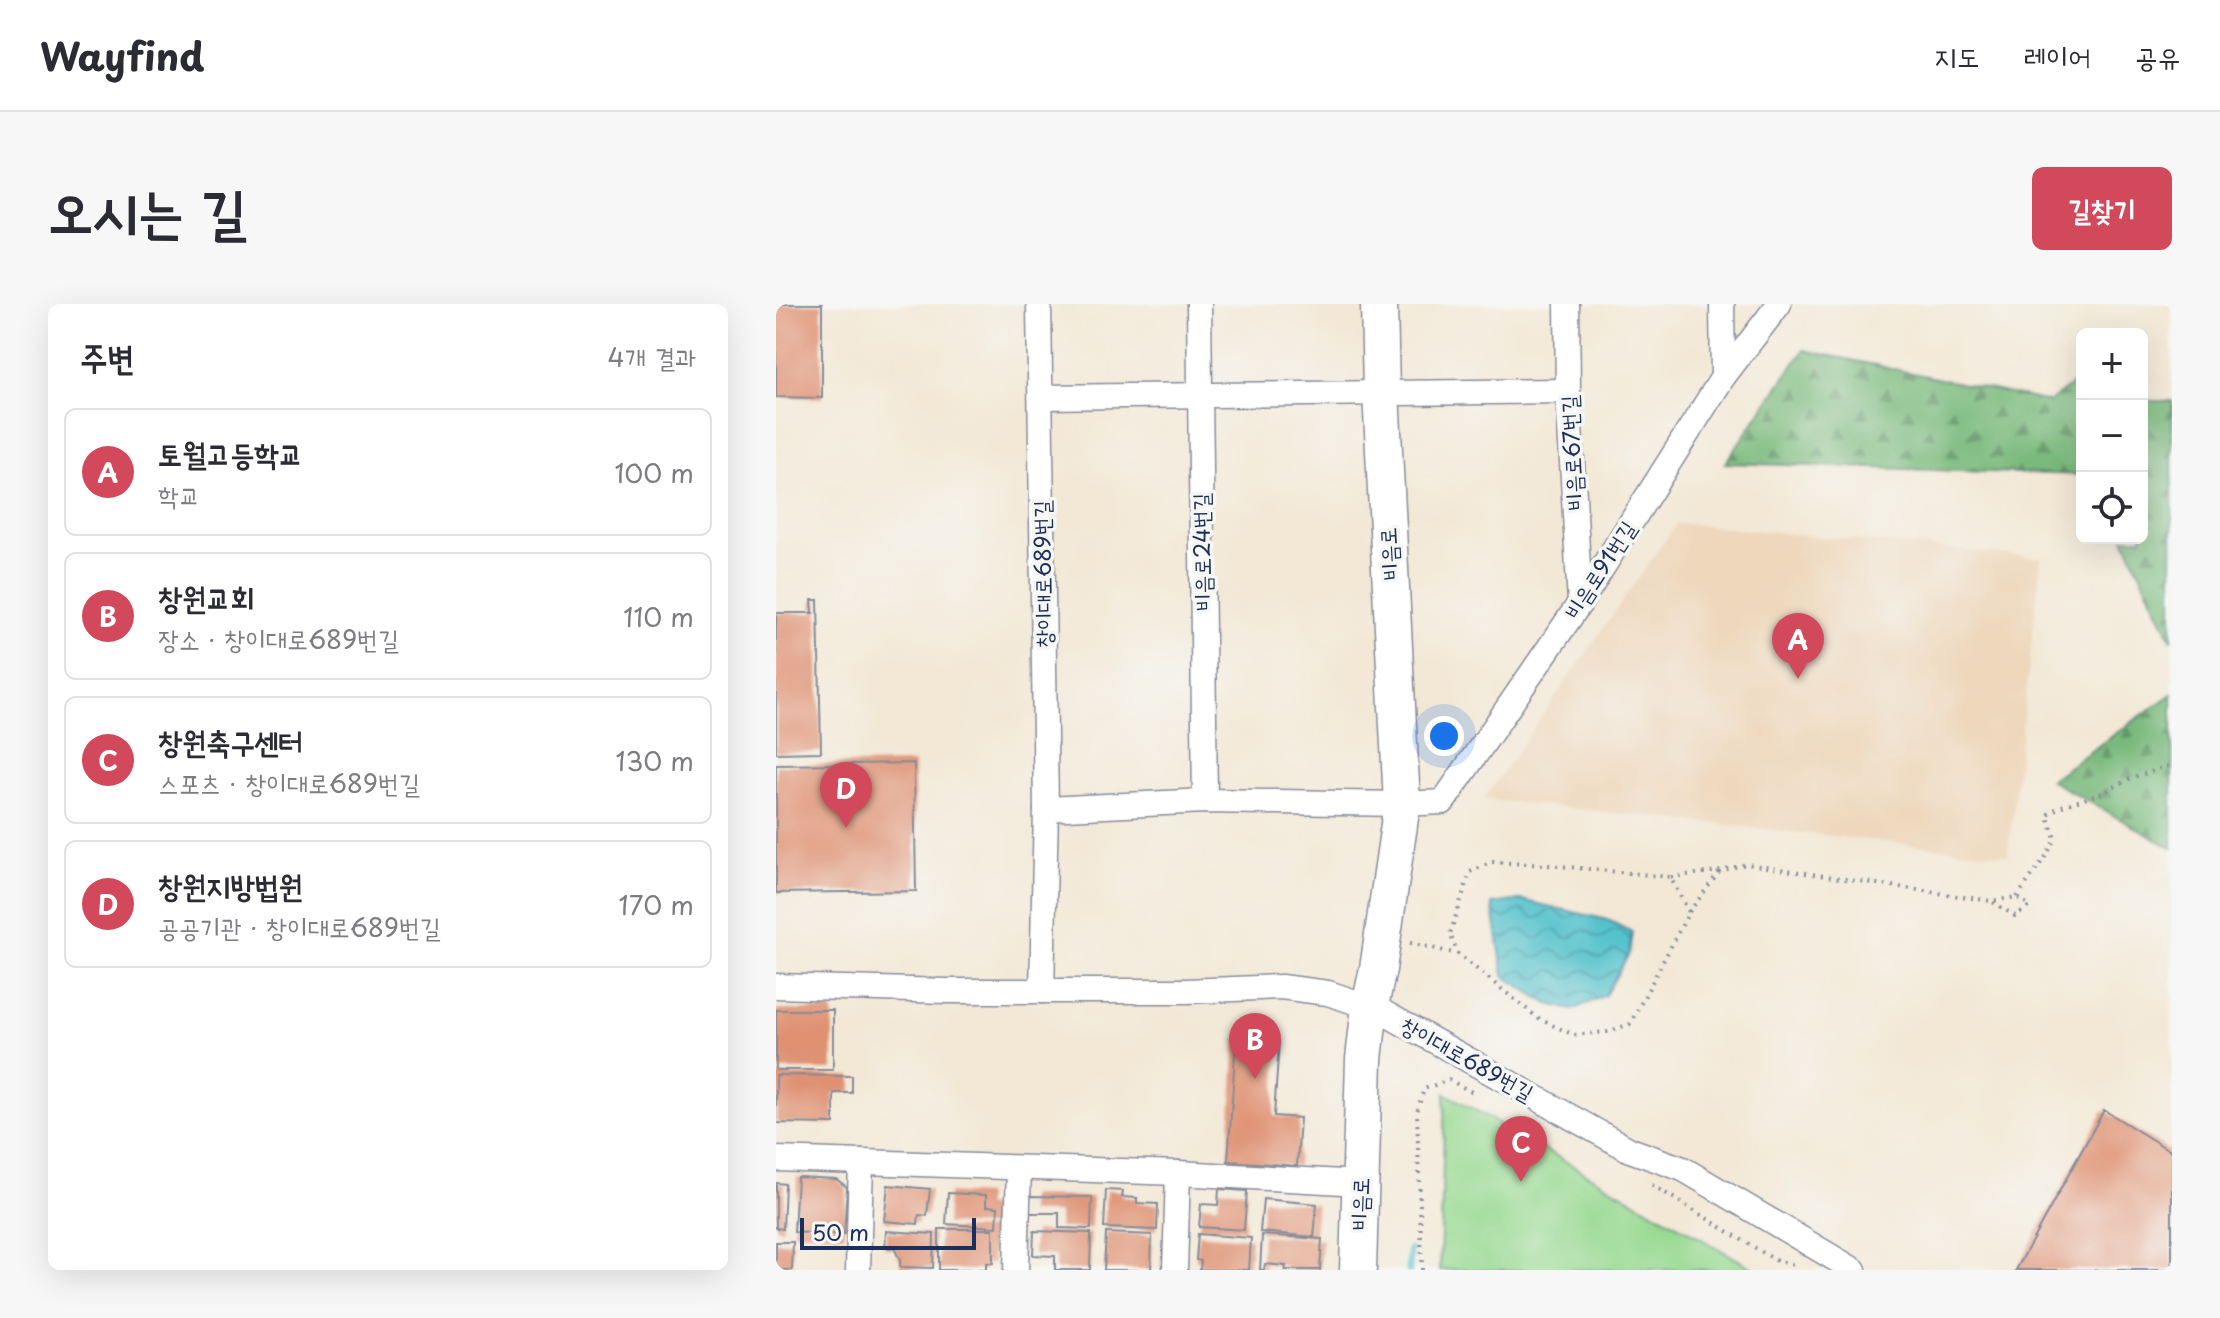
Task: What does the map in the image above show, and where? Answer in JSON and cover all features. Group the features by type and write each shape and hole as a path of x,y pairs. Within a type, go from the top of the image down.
{"street":[{"name":"창이대로689번길","path":"1039,304 1046,809 1042,991"},
{"name":"비음로24번길","path":"1199,304 1205,801"},
{"name":"비음로","path":"1358,1270 1364,1059 1402,804 1379,304"},
{"name":"비음로67번길","path":"1567,304 1568,391 1580,603"},
{"path":"1722,304 1723,377"},
{"name":"비음로91번길","path":"1402,804 1443,802 1580,603 1723,377 1779,304"},
{"path":"1041,397 1568,391"},
{"path":"1046,809 1205,801 1402,804"},
{"name":"창이대로689번길","path":"776,986 946,991 1187,991 1281,987 1328,993 1370,1006 1630,1150 1683,1169 1854,1270"},
{"path":"776,1159 1178,1173 1361,1183"},
{"path":"858,1270 861,1162"},
{"path":"1016,1270 1019,1168"},
{"path":"1175,1270 1178,1173"}],"path":[{"path":"2017,897 2055,838 2047,815 2059,807 2103,793 2131,778 2172,765"},
{"path":"1458,954 1450,934 1470,872 1492,862 1670,877 1720,871 1746,864 1991,901 2017,897 2030,906 2015,916 1991,901"},
{"path":"1410,943 1458,954 1539,1019 1574,1035 1607,1032 1630,1024 1689,912 1720,871"},
{"path":"1670,877 1689,912"},
{"path":"1422,1270 1417,1112 1424,1089 1449,1080 1477,1095"},
{"path":"1648,1183 1775,1260 1809,1269"}],"shaded area":[{"path":"1677,523 2041,558 2008,855 1484,799"}],"green space":[{"path":"1804,350 2049,402 2076,382 2076,475 1725,463"},
{"path":"2148,401 2172,401 2172,640 2127,544 2148,544"},
{"path":"2172,694 2172,848 2050,780"},
{"path":"1445,1093 1756,1270 1440,1270"}],"water":[{"path":"1521,900 1608,920 1632,932 1629,954 1605,995 1573,1010 1548,1004 1504,976 1492,904"}],"building":[{"path":"776,304 822,304 822,398 776,397"},
{"path":"812,600 818,600 821,752 776,753 776,613 813,613"},
{"path":"914,763 916,891 776,893 776,765"},
{"path":"776,1010 833,1010 833,1070 776,1070"},
{"path":"1236,1039 1279,1042 1274,1116 1300,1118 1297,1166 1228,1161"},
{"path":"776,1075 852,1076 852,1093 834,1093 834,1124 776,1123"},
{"path":"2104,1110 2172,1152 2172,1270 2016,1270"},
{"path":"797,1177 836,1179 847,1187 844,1235 794,1232"},
{"path":"776,1183 785,1184 783,1229 776,1228"},
{"path":"888,1185 930,1189 927,1216 919,1215 918,1224 884,1221"},
{"path":"1219,1189 1247,1191 1244,1230 1199,1227 1201,1204 1218,1205"},
{"path":"1106,1190 1123,1191 1122,1197 1137,1198 1137,1203 1158,1204 1157,1230 1104,1228"},
{"path":"948,1193 986,1195 986,1206 998,1207 997,1227 946,1224"},
{"path":"1029,1196 1092,1197 1091,1229 1059,1228 1059,1213 1029,1213"},
{"path":"1263,1199 1317,1204 1314,1237 1260,1232"},
{"path":"939,1229 993,1229 993,1263 986,1263 986,1270 939,1270"},
{"path":"886,1231 934,1234 933,1268 900,1267 894,1248 885,1248"},
{"path":"1034,1231 1091,1233 1090,1270 1055,1270 1055,1256 1033,1255"},
{"path":"1106,1233 1152,1235 1151,1270 1104,1270"},
{"path":"1198,1234 1251,1238 1249,1270 1200,1270 1201,1261 1196,1260"},
{"path":"1262,1235 1322,1239 1320,1270 1285,1270 1286,1266 1265,1264 1264,1270 1260,1270"},
{"path":"776,1242 793,1242 792,1270 776,1270"}],"waterway":[{"path":"1409,1270 1410,1250"}],"place":[{"name":"토월고등학교","path":"1798,679"},
{"name":"창원지방법원","path":"846,828"},
{"name":"창원교회","path":"1255,1079"},
{"name":"창원축구센터","path":"1521,1182"}]}
